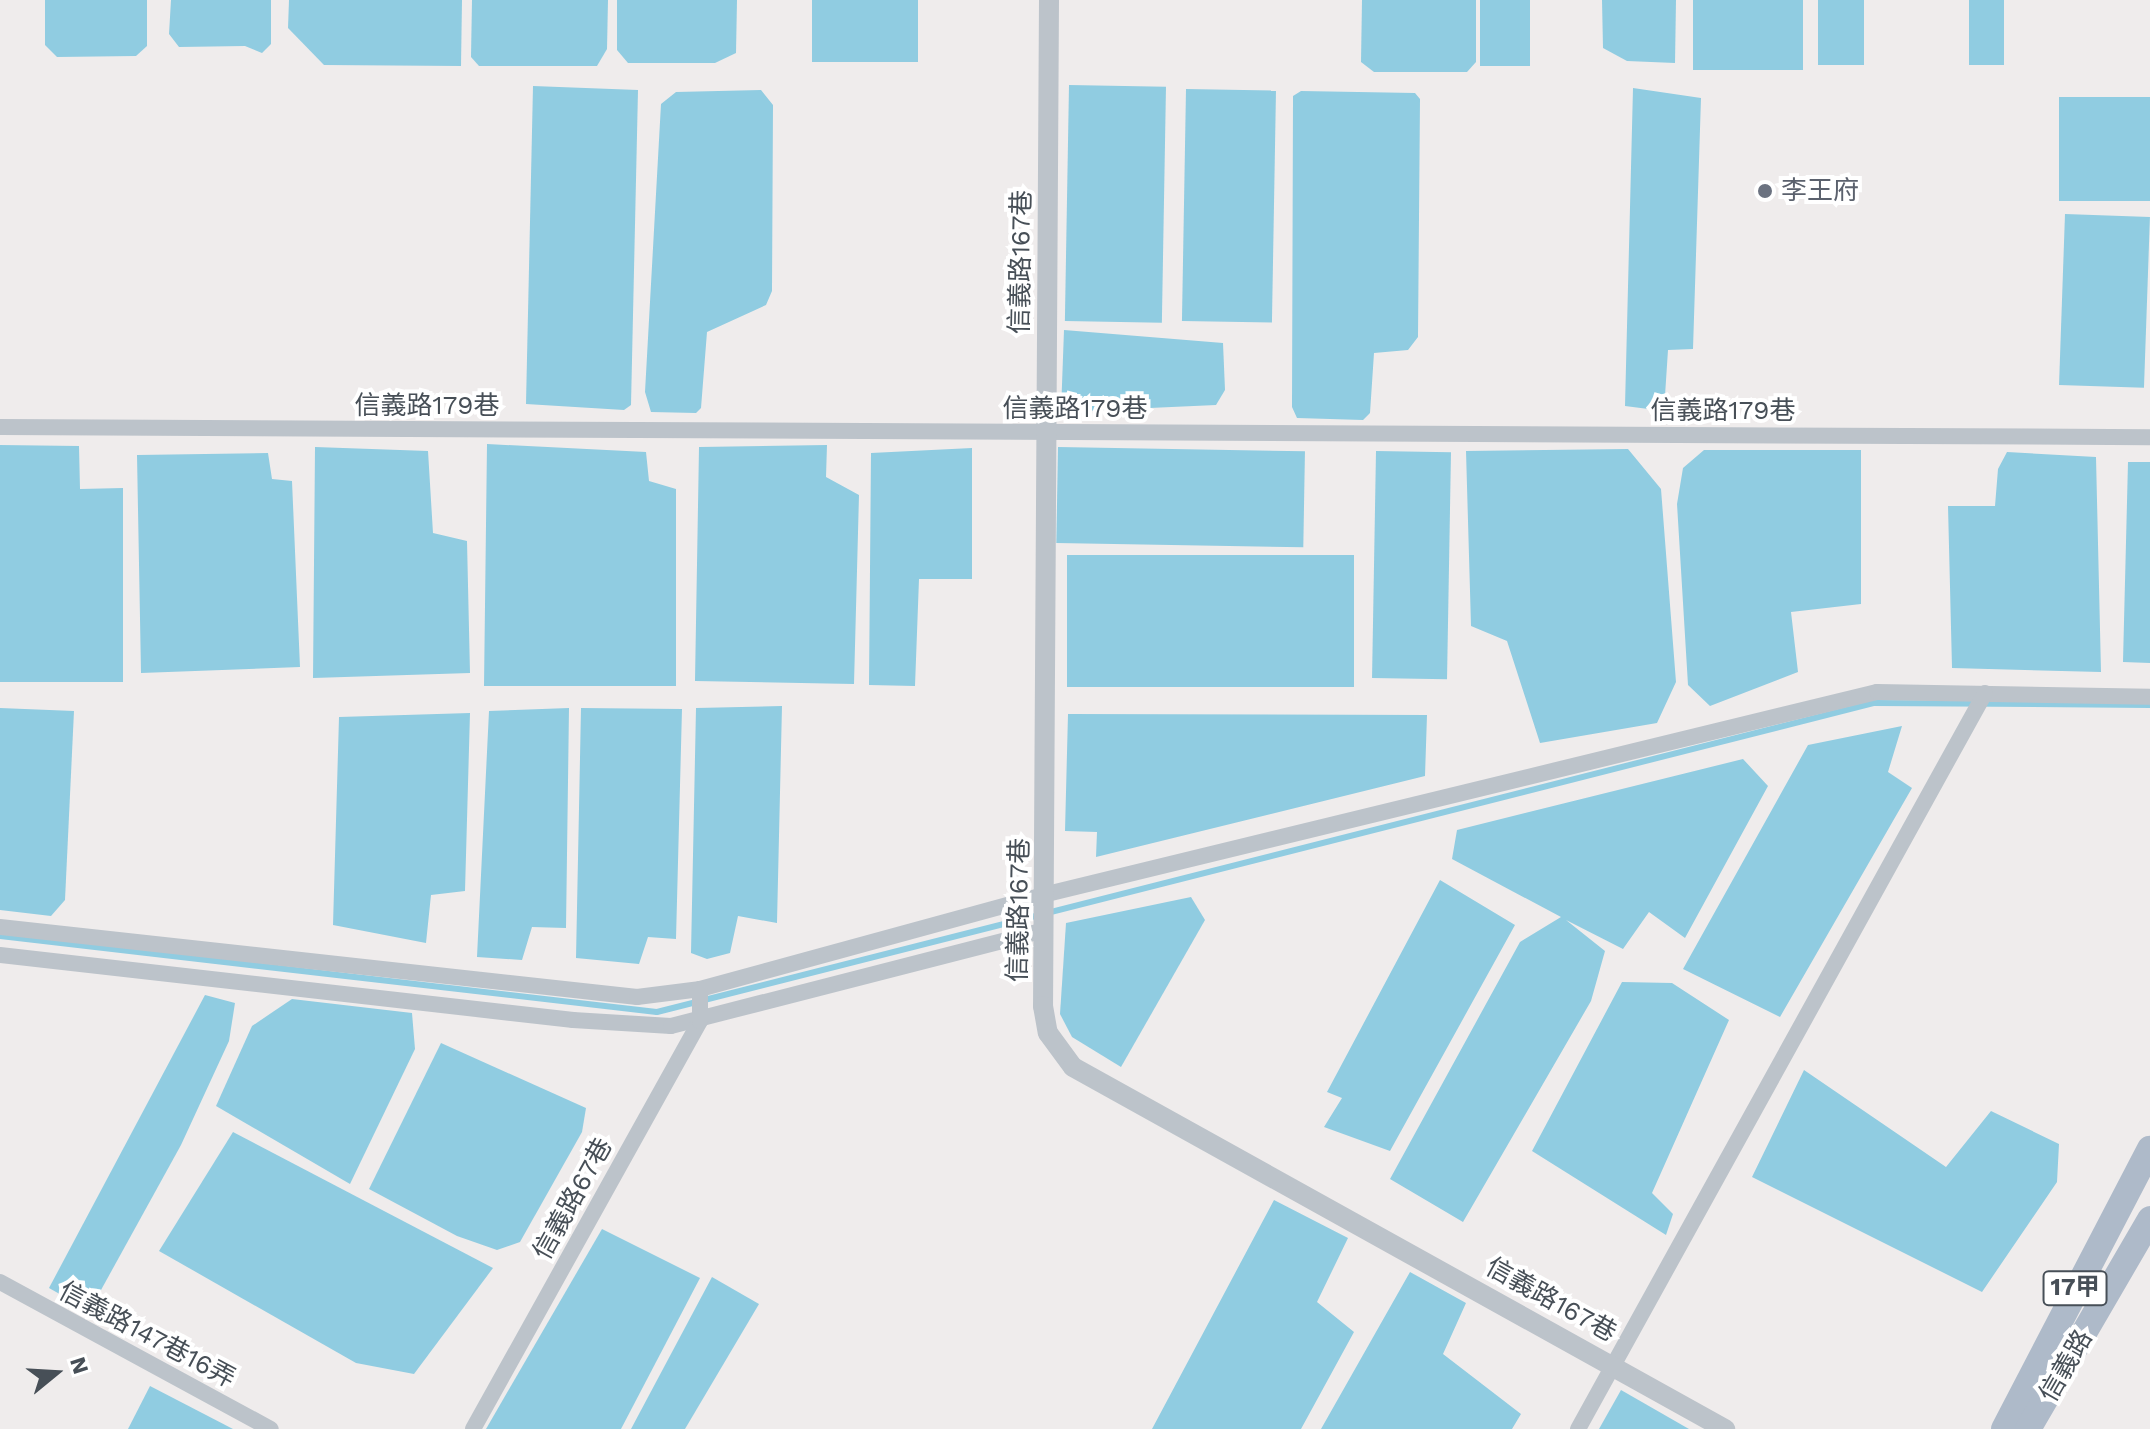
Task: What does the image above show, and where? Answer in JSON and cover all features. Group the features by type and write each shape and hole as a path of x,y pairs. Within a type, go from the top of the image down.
{"main road":[{"name":"信義路","path":"2004,1429 2150,1149"},
{"name":"信義路","path":"2028,1429 2150,1219"}],"street":[{"name":"信義路167巷","path":"1049,0 1043,1006 1048,1033 1073,1067 1725,1429"},
{"name":"信義路179巷","path":"0,427 2150,437"},
{"path":"0,927 637,997 700,989 1046,896 1877,692 2150,697"},
{"path":"1578,1429 1985,693"},
{"path":"0,955 573,1020 671,1026 700,1021 1045,927"},
{"name":"信義路67巷","path":"473,1429 700,1021 700,989"},
{"name":"信義路147巷16弄","path":"0,1282 271,1429"}],"water":[{"path":"45,0 147,0 147,46 136,56 57,57 45,45"},
{"path":"171,0 271,0 271,44 262,53 245,46 179,47 169,34"},
{"path":"289,0 462,0 461,66 324,65 288,28"},
{"path":"472,0 608,0 607,49 597,66 479,66 471,57"},
{"path":"617,0 737,0 736,53 715,63 628,63 617,50"},
{"path":"812,0 918,0 918,62 812,62"},
{"path":"1362,0 1476,0 1476,62 1467,72 1374,72 1361,62"},
{"path":"1480,0 1530,0 1530,66 1480,66"},
{"path":"1602,0 1676,0 1675,63 1627,61 1603,48"},
{"path":"1693,0 1803,0 1803,70 1693,70"},
{"path":"1818,0 1864,0 1864,65 1818,65"},
{"path":"1969,0 2004,0 2004,65 1969,65"},
{"path":"1069,85 1166,87 1162,323 1065,321"},
{"path":"533,86 638,90 631,405 624,410 526,404"},
{"path":"1633,88 1701,98 1693,349 1668,350 1664,411 1625,406"},
{"path":"1186,89 1276,91 1272,323 1182,321"},
{"path":"761,90 773,105 772,291 766,305 707,332 701,408 696,413 651,412 645,392 661,104 676,92"},
{"path":"1301,91 1415,93 1420,99 1418,337 1408,350 1374,353 1370,413 1363,420 1297,418 1292,407 1293,96"},
{"path":"2059,97 2150,97 2150,201 2059,201"},
{"path":"2065,214 2150,217 2144,388 2059,385"},
{"path":"1064,330 1223,343 1225,390 1216,405 1061,412"},
{"path":"487,444 646,452 649,481 676,489 676,686 484,686"},
{"path":"0,445 79,446 80,489 123,488 123,682 0,682"},
{"path":"827,445 826,477 859,495 854,684 695,681 699,447"},
{"path":"315,447 428,451 433,533 467,541 470,673 313,678"},
{"path":"1058,447 1305,451 1303,547 1056,543"},
{"path":"972,448 972,579 919,579 915,686 869,685 871,453"},
{"path":"1628,449 1661,489 1676,682 1657,723 1540,743 1507,641 1471,626 1466,451"},
{"path":"1704,450 1861,450 1861,604 1791,612 1798,672 1710,706 1688,685 1677,504 1683,468"},
{"path":"1376,451 1451,452 1447,679 1372,678"},
{"path":"2007,452 2096,457 2101,672 1952,668 1948,506 1995,506 1998,469"},
{"path":"268,453 272,479 292,481 300,667 141,673 137,455"},
{"path":"2128,462 2150,462 2150,663 2123,662"},
{"path":"1067,555 1354,555 1354,687 1067,687"},
{"path":"782,706 777,923 738,916 730,953 707,959 691,953 696,708"},
{"path":"0,708 74,711 65,900 51,916 0,910"},
{"path":"569,708 566,928 532,927 522,960 477,957 489,711"},
{"path":"581,708 682,709 676,939 648,937 639,964 576,958"},
{"path":"470,713 465,891 431,895 426,943 333,925 339,717"},
{"path":"1068,714 1427,715 1425,776 1096,857 1097,832 1065,831"},
{"path":"1902,726 1888,772 1912,788 1780,1017 1683,969 1808,745"},
{"path":"1743,759 1768,786 1685,938 1649,912 1623,949 1566,920 1605,951 1591,1001 1463,1222 1390,1179 1520,942 1561,917 1452,859 1457,830"},
{"path":"1440,880 1515,925 1390,1151 1324,1127 1342,1098 1327,1092"},
{"path":"1191,897 1205,920 1121,1067 1072,1037 1060,1014 1066,923"},
{"path":"1622,982 1672,983 1729,1020 1652,1193 1673,1214 1666,1235 1532,1151"},
{"path":"205,995 235,1003 229,1041 181,1145 101,1290 86,1309 49,1288"},
{"path":"292,999 412,1013 415,1049 350,1184 216,1106 252,1026"},
{"path":"441,1043 586,1108 582,1132 520,1242 497,1250 457,1236 369,1189"},
{"path":"1804,1070 1946,1167 1991,1111 2059,1144 2057,1182 1982,1292 1752,1177"},
{"path":"233,1132 493,1268 414,1374 356,1363 159,1251"},
{"path":"1274,1200 1348,1238 1317,1302 1354,1332 1301,1429 1152,1429"},
{"path":"602,1229 700,1278 621,1429 486,1429"},
{"path":"1410,1272 1466,1303 1443,1354 1521,1414 1512,1429 1321,1429"},
{"path":"712,1277 759,1304 685,1429 631,1429"},
{"path":"150,1386 233,1429 128,1429"},
{"path":"1621,1390 1689,1429 1599,1429"}],"waterway":[{"path":"0,936 657,1012 1874,703 2150,705"}],"place":[{"name":"李王府","path":"1765,191"}]}
